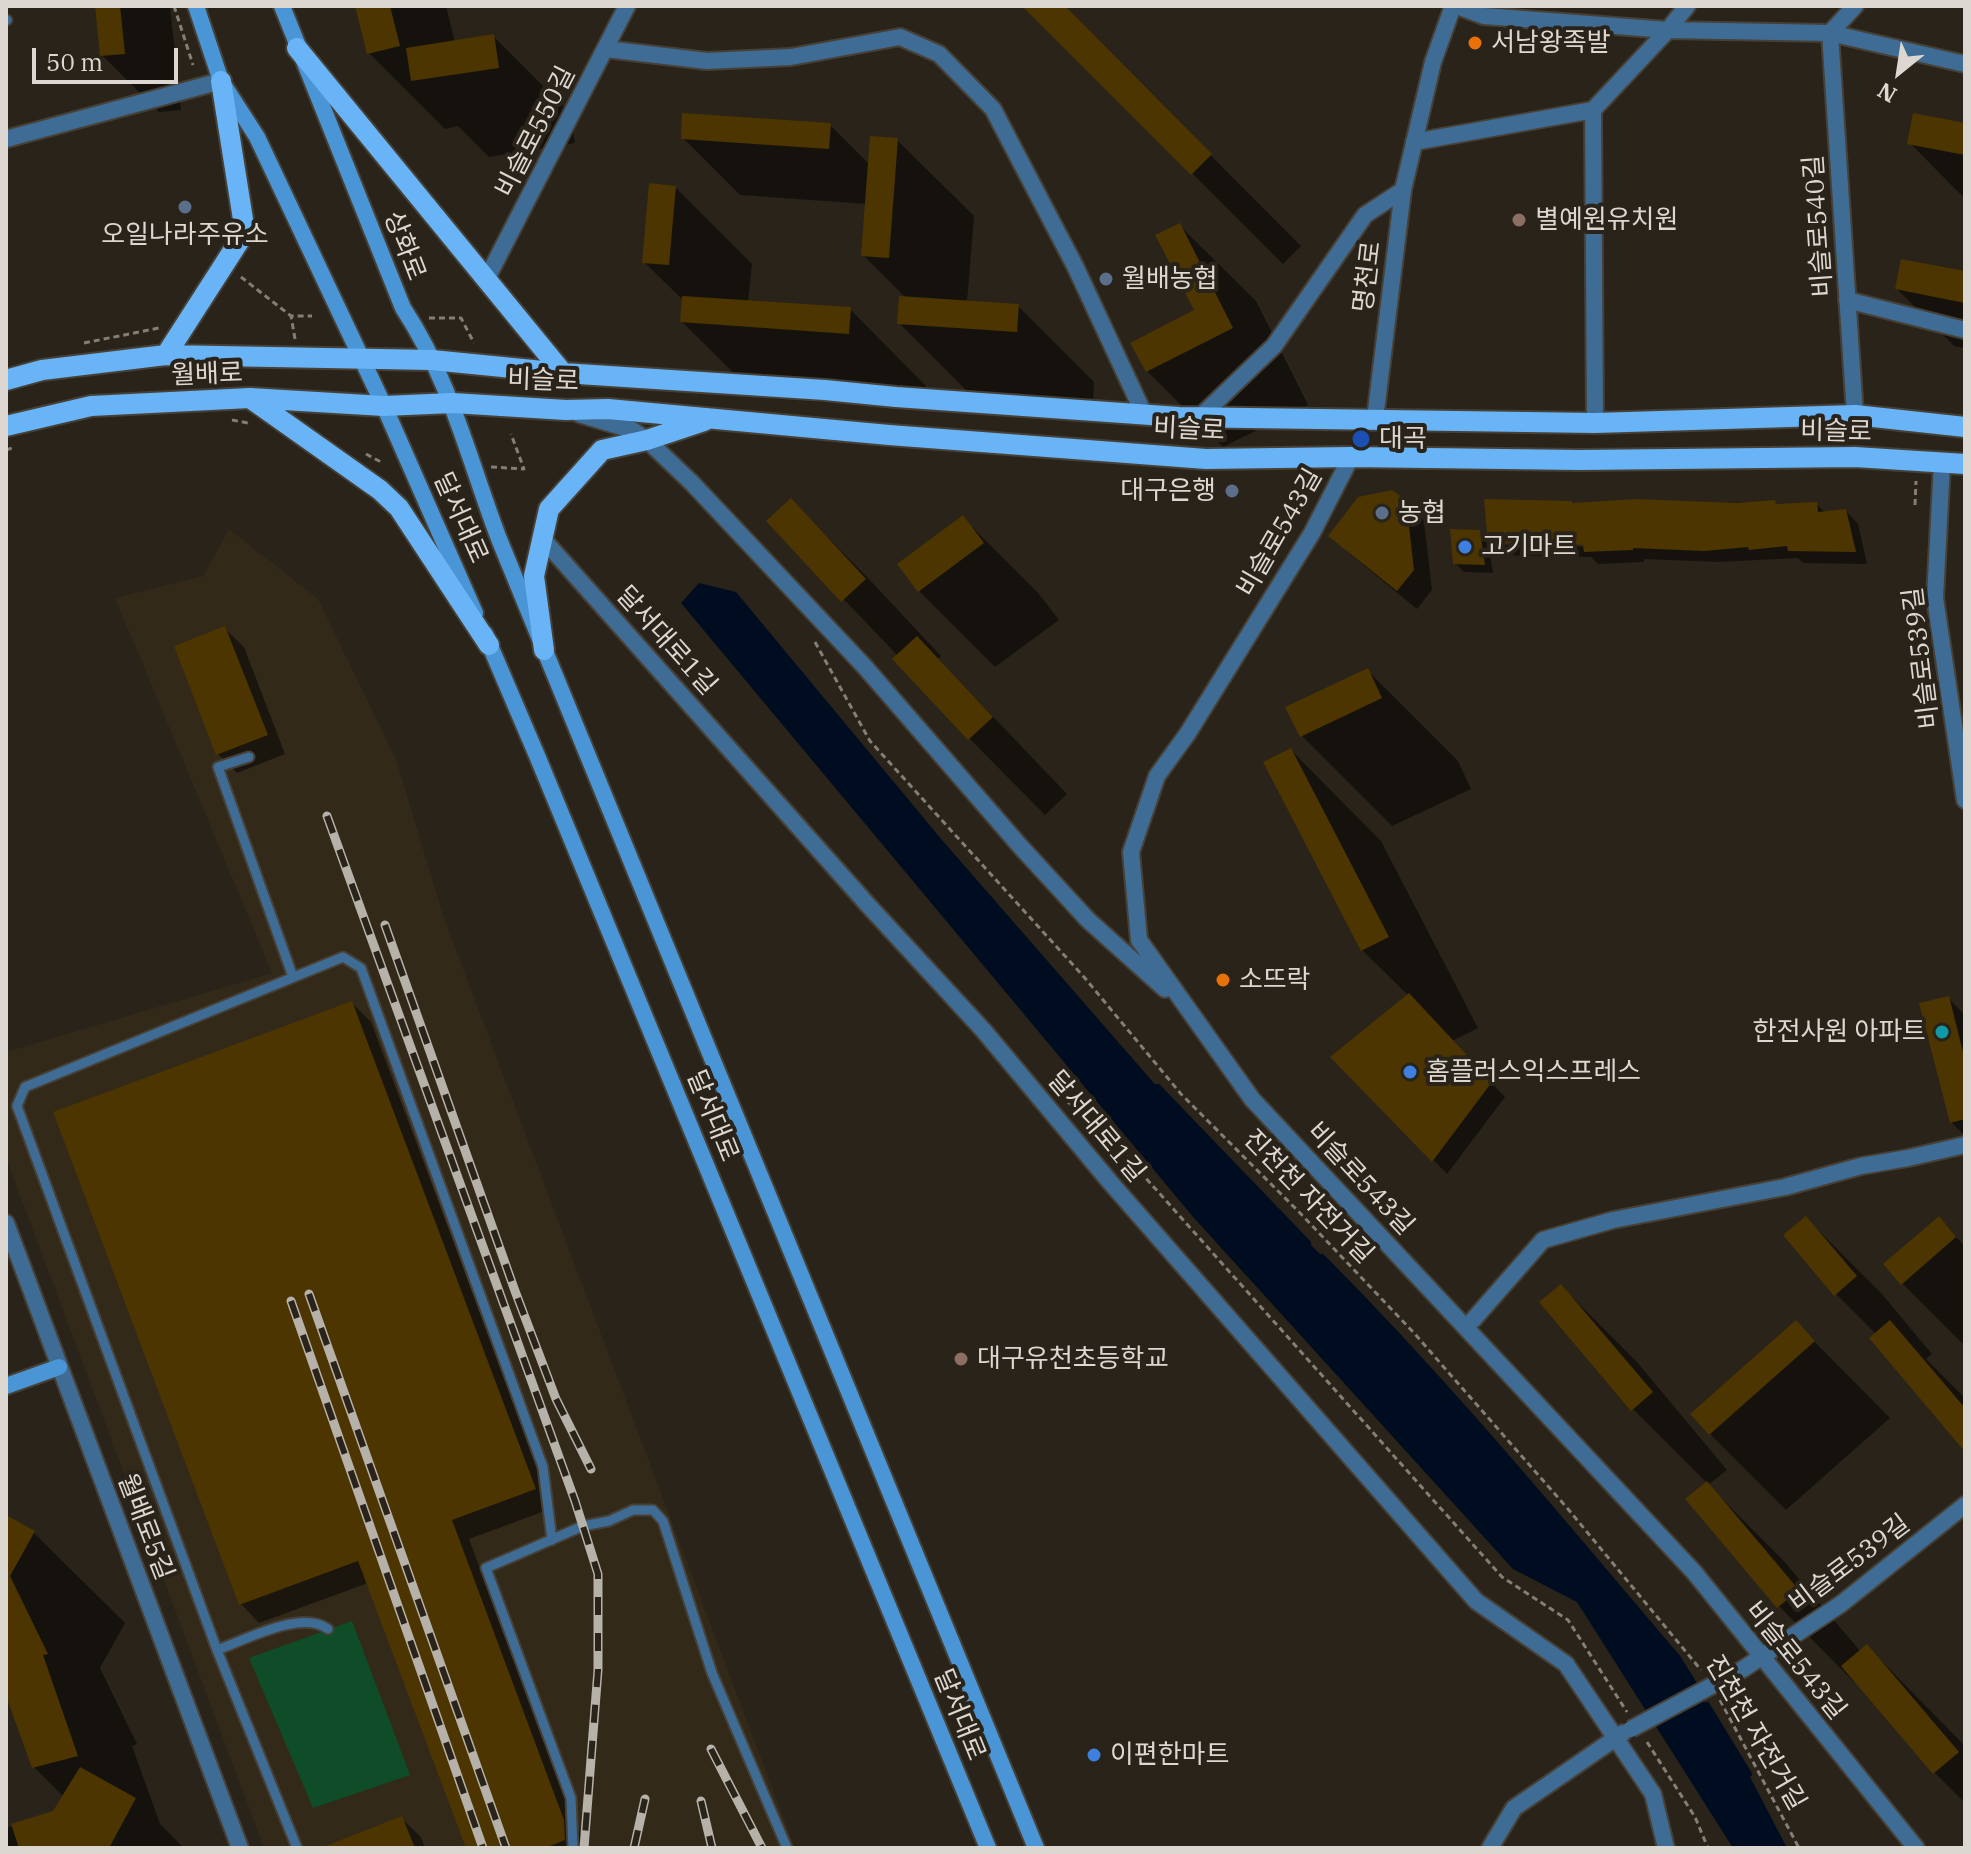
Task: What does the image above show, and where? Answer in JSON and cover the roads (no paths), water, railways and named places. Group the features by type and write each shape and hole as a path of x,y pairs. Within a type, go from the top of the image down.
{"main road":[{"path":"196,6 221,81 257,137 384,406"},
{"name":"상화로","path":"282,6 403,308 418,331 453,403 485,501"},
{"path":"297,48 563,373"},
{"name":"월배로","path":"166,355 245,232 221,81"},
{"name":"월배로","path":"6,380 42,370 166,355 432,360"},
{"name":"비슬로","path":"432,360 563,373 1200,417 1595,423 1855,415 1965,427"},
{"path":"250,398 380,490 399,508 489,645"},
{"name":"월배로","path":"6,426 91,406 250,398 413,406"},
{"name":"비슬로","path":"413,406 453,403 566,410 608,409 889,435 1206,459 1855,457 1965,464"},
{"name":"달서대로","path":"384,406 544,772 988,1848"},
{"path":"544,650 534,576 549,509 602,450 647,440 714,418"},
{"name":"달서대로","path":"485,501 1036,1848"},
{"path":"6,1386 59,1367"}],"street":[{"name":"비슬로550길","path":"486,280 627,6"},
{"name":"명천로","path":"1375,419 1403,190 1433,62 1455,6 1484,16 1668,30"},
{"path":"1414,142 1593,110 1687,6"},
{"path":"1830,33 1855,6"},
{"path":"1668,30 1830,33 1965,64"},
{"name":"비슬로540길","path":"1830,33 1855,415"},
{"name":"비슬로","path":"606,49 707,61 791,57 900,37 939,54 993,109 1075,266 1144,414"},
{"path":"6,139 221,81"},
{"path":"1593,110 1595,423"},
{"path":"1200,417 1274,346 1365,215 1403,190"},
{"path":"1847,300 1965,330"},
{"path":"566,410 632,430 647,440 732,524 855,656 1088,920 1195,1018"},
{"name":"비슬로543길","path":"1351,457 1312,533 1188,733 1157,776 1131,852 1139,940 1252,1099 1694,1572 1916,1848"},
{"name":"비슬로539길","path":"1942,463 1935,598 1965,800"},
{"name":"달서대로1길","path":"542,538 991,1039 1110,1182 1476,1601 1566,1664 1653,1794 1666,1848"},
{"path":"1473,1320 1543,1240 1613,1220 1785,1187 1861,1166 1965,1145"},
{"name":"월배로5길","path":"6,1223 240,1848"},
{"name":"비슬로539길","path":"1490,1848 1514,1808 1634,1726 1763,1658 1841,1604 1965,1505"}],"lane":[{"path":"249,757 218,767 293,977"},
{"path":"297,1848 217,1650 17,1106 25,1087 343,957 361,968 543,1467 552,1540"},
{"path":"573,1848 571,1798 486,1568 633,1510 653,1510 663,1521 712,1673 787,1848"},
{"path":"217,1650 292,1623 320,1623 328,1629"}],"water":[{"path":"699,583 736,592 942,840 1153,1082 1200,1134 1364,1298 1517,1470 1678,1658 1749,1775 1787,1848 1733,1848 1577,1602 1513,1569 1194,1218 681,603"}],"waterway":[{"path":"1158,1087 1308,1243"},
{"path":"1322,1257 1504,1454 1678,1658 1699,1692"},
{"path":"1707,1705 1749,1774"}],"railway":[{"path":"327,816 575,1501 598,1574 598,1670 584,1848"},
{"path":"385,925 515,1291 556,1399 591,1469"},
{"path":"309,1294 506,1848"},
{"path":"291,1301 483,1848"},
{"path":"711,1749 762,1848"},
{"path":"634,1848 645,1799"},
{"path":"701,1801 712,1848"}],"place":[{"name":"서남왕족발","path":"1475,43"},
{"name":"오일나라주유소","path":"185,207"},
{"name":"별예원유치원","path":"1519,220"},
{"name":"월배농협","path":"1106,279"},
{"name":"대곡","path":"1361,439"},
{"name":"대구은행","path":"1232,491"},
{"name":"농협","path":"1382,513"},
{"name":"고기마트","path":"1465,547"},
{"name":"소뜨락","path":"1223,980"},
{"name":"한전사원 아파트","path":"1942,1032"},
{"name":"홈플러스익스프레스","path":"1410,1072"},
{"name":"대구유천초등학교","path":"961,1359"},
{"name":"이편한마트","path":"1094,1755"}]}
